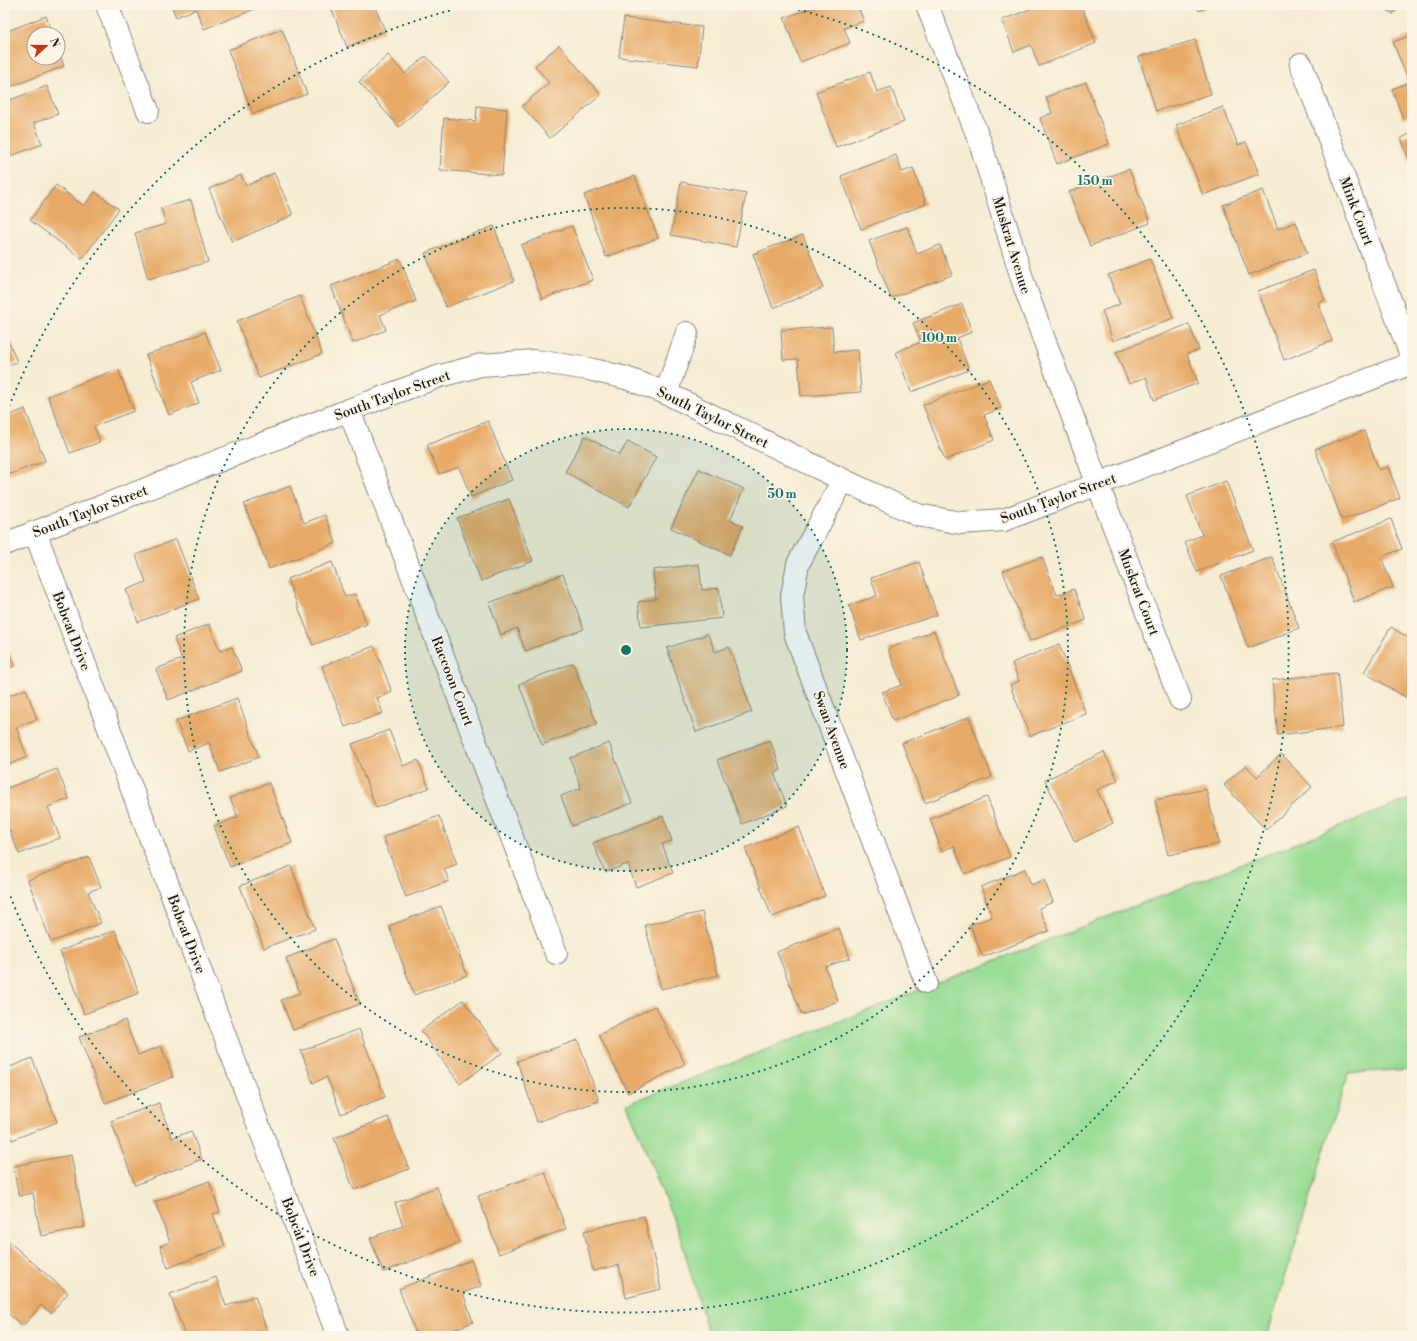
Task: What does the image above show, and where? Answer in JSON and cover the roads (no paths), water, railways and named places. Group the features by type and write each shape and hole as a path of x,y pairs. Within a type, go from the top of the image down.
{"street":[{"path":"106,5 148,111"},
{"name":"Muskrat Avenue","path":"927,5 980,142 1025,288 1098,484"},
{"name":"Mink Court","path":"1301,64 1412,358"},
{"path":"666,393 686,333"},
{"name":"South Taylor Street","path":"5,544 349,410 437,377 481,365 535,361 589,369 626,378 666,393 918,515 961,523 1004,520 1412,363"},
{"name":"Raccoon Court","path":"349,410 556,953"},
{"name":"Swan Avenue","path":"843,480 798,564 792,596 795,633 926,982"},
{"name":"Muskrat Court","path":"1098,484 1180,699"},
{"name":"Bobcat Drive","path":"35,532 338,1336"}]}
